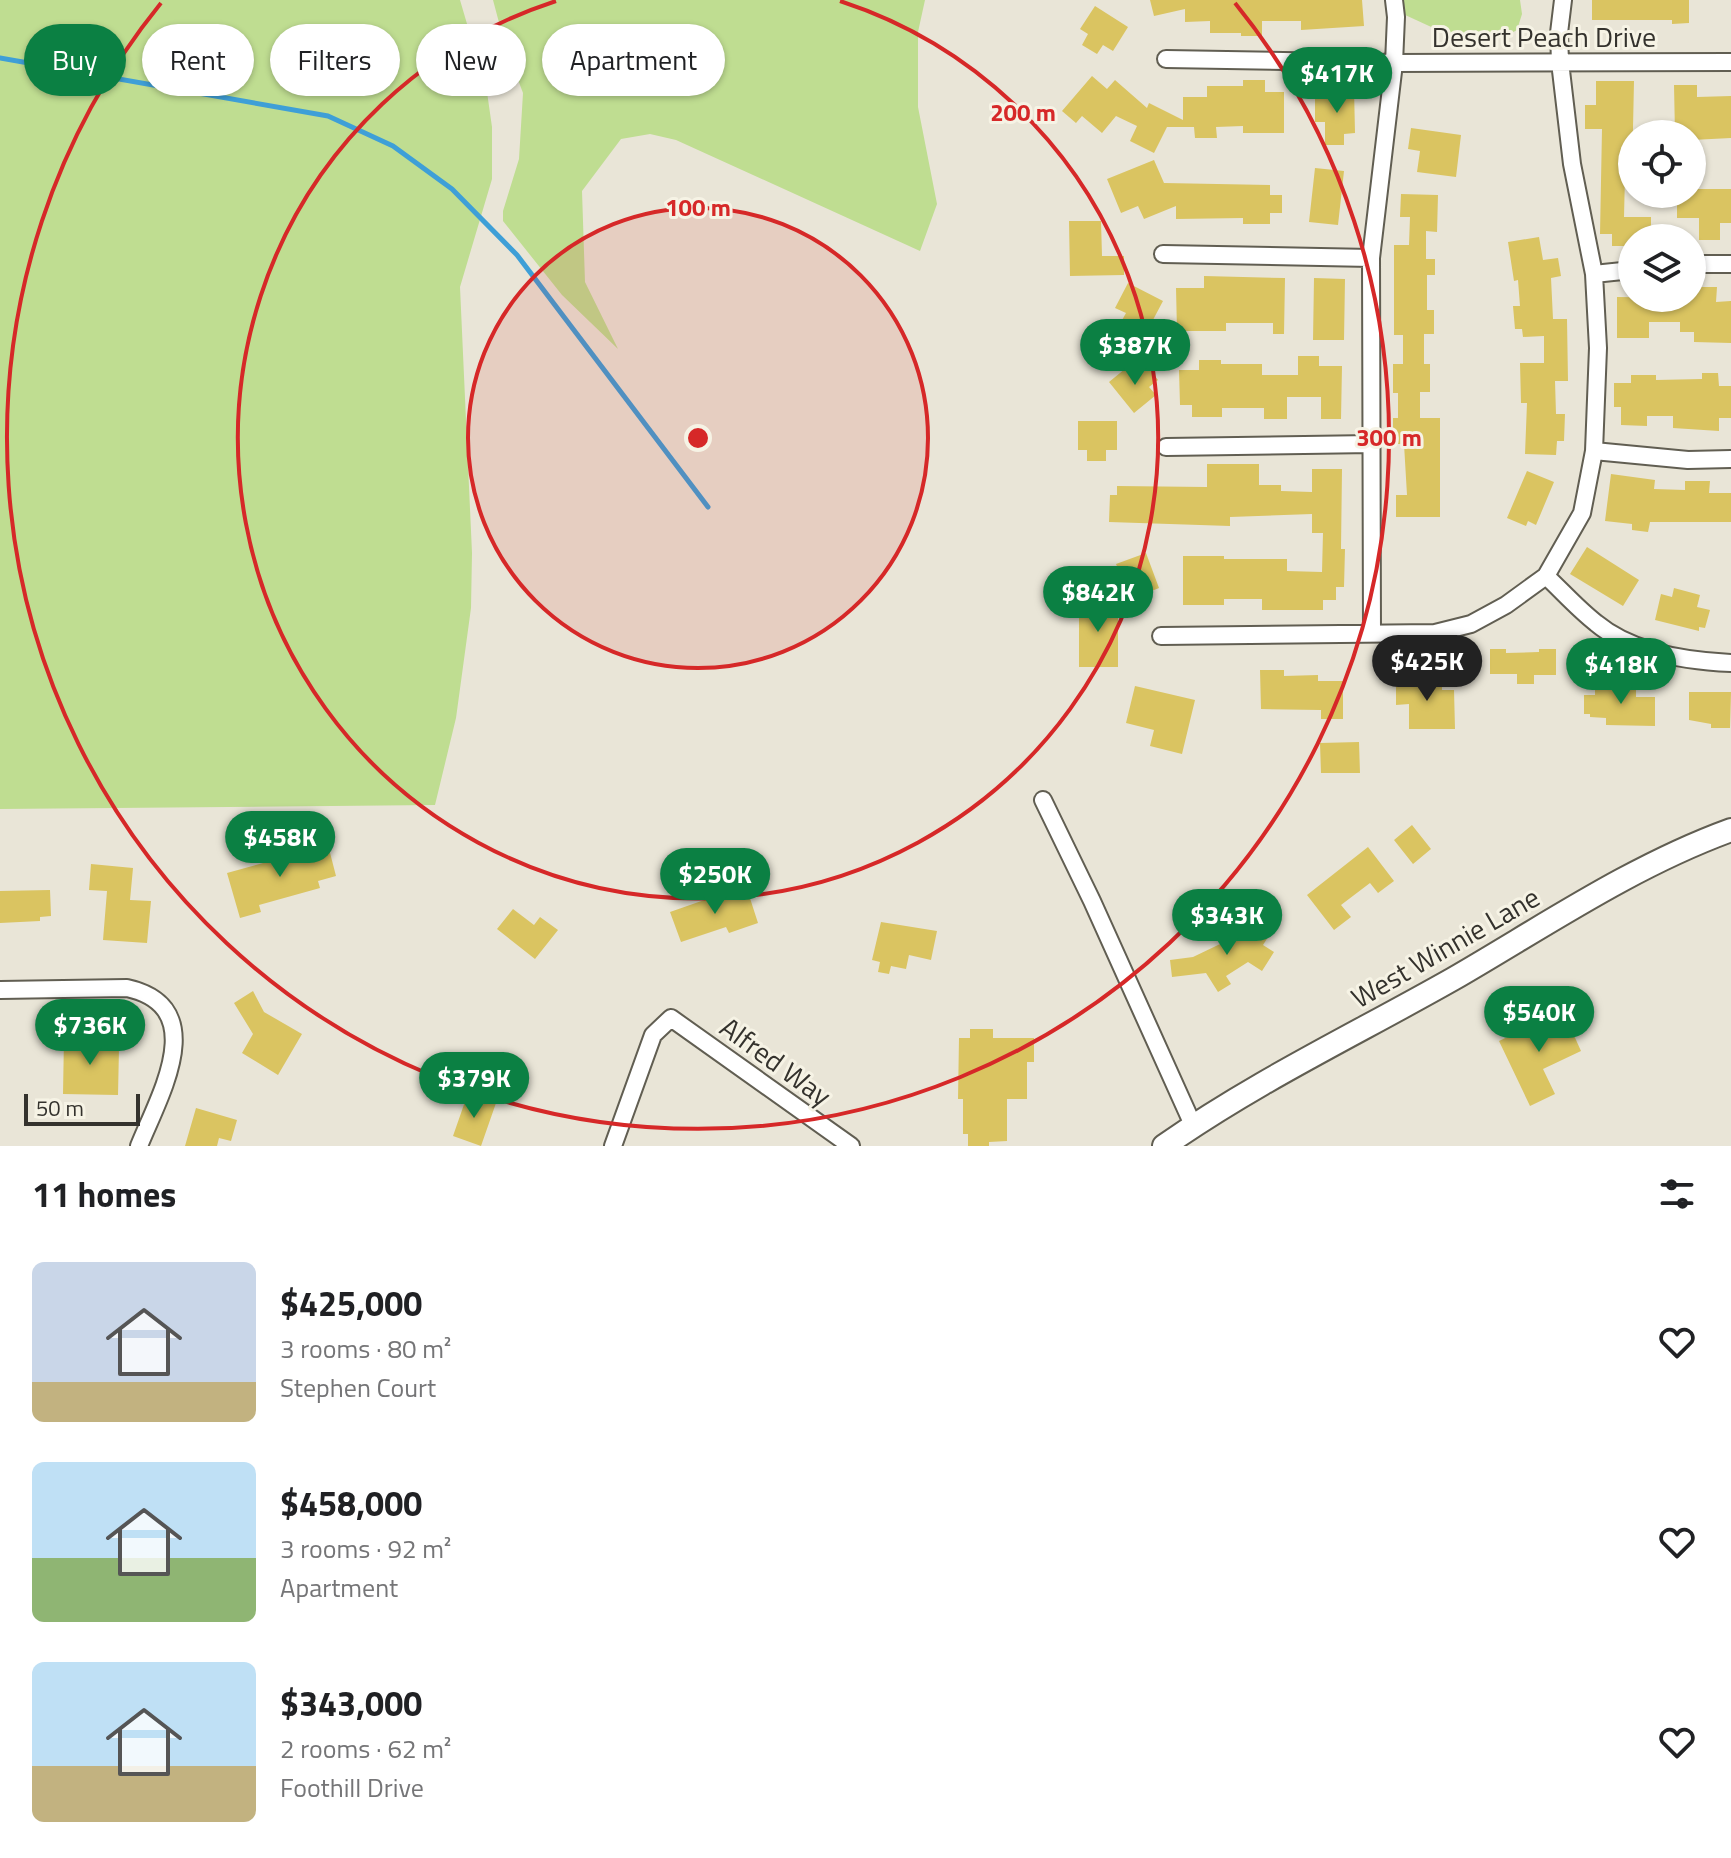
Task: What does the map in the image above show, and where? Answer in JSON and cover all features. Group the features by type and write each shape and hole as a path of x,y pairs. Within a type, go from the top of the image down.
{"street":[{"path":"1372,633 1371,258 1394,63 1394,0"},
{"path":"1161,636 1435,633 1471,624 1506,605 1546,576 1582,513 1594,451 1598,348 1594,274 1572,164 1560,62 1559,33 1563,0"},
{"name":"Desert Peach Drive","path":"1166,59 1394,63 1731,62"},
{"path":"1163,254 1371,258"},
{"path":"1706,264 1731,264"},
{"path":"1594,274 1618,271"},
{"path":"1166,447 1372,444"},
{"path":"1594,451 1688,460 1731,459"},
{"path":"1546,576 1597,625 1626,642 1662,654 1731,663"},
{"path":"1043,800 1193,1125"},
{"name":"West Winnie Lane","path":"1164,1146 1193,1125 1591,898 1661,861 1731,830"},
{"path":"0,990 127,988 141,991 162,1007 171,1021 174,1034 173,1062 139,1146"},
{"name":"Alfred Way","path":"613,1146 653,1035 671,1018 851,1146"}],"green space":[{"path":"0,0 460,0 467,24 416,24 416,96 488,96 492,127 492,179 460,287 472,553 471,608 456,718 435,805 0,809"},
{"path":"493,0 925,0 918,32 918,107 937,204 920,251 676,140 650,134 621,139 582,191 585,282 618,349 562,295 503,221 503,211 519,159 523,96 526,96 526,24 499,24"},
{"path":"1401,0 1520,0 1522,14 1517,30 1506,35 1475,30 1470,36 1453,37 1403,14"}],"building":[{"path":"1150,0 1362,0 1364,26 1301,30 1301,21 1262,21 1262,36 1210,33 1210,21 1185,22 1185,9 1154,16"},
{"path":"1592,0 1689,0 1689,23 1672,24 1672,20 1592,20"},
{"path":"1095,6 1128,27 1113,51 1103,45 1097,54 1082,45 1088,34 1080,29"},
{"path":"1092,76 1107,89 1115,80 1147,108 1149,103 1183,120 1183,97 1207,97 1207,86 1243,86 1243,80 1265,80 1265,92 1284,92 1284,133 1243,133 1243,126 1216,127 1217,138 1195,138 1194,127 1167,127 1154,153 1130,141 1137,126 1116,116 1102,133 1082,116 1076,123 1062,111"},
{"path":"1596,81 1634,81 1633,120 1618,120 1618,208 1624,208 1624,217 1651,217 1651,224 1618,224 1618,246 1612,246 1612,234 1600,234 1602,129 1585,129 1585,105 1596,105"},
{"path":"1674,85 1697,85 1697,97 1731,96 1731,138 1706,139 1706,120 1675,120"},
{"path":"1327,88 1354,88 1355,133 1344,134 1344,145 1325,145 1325,122 1315,122 1315,99 1327,99"},
{"path":"1411,128 1461,135 1456,177 1417,172 1420,151 1408,149"},
{"path":"1154,160 1164,183 1270,185 1270,195 1282,195 1282,213 1270,213 1270,224 1243,224 1243,218 1176,219 1176,206 1144,219 1138,206 1121,213 1107,179"},
{"path":"1315,168 1344,171 1338,225 1309,222"},
{"path":"1706,189 1731,189 1731,223 1720,223 1720,240 1706,240 1706,224 1699,224 1699,218 1677,218 1677,208 1706,208"},
{"path":"1401,194 1438,195 1437,232 1426,231 1426,259 1435,259 1435,275 1427,275 1427,310 1434,310 1434,334 1424,334 1424,364 1430,364 1430,392 1420,392 1420,418 1440,418 1440,517 1396,517 1396,495 1407,495 1404,444 1393,444 1393,418 1398,418 1398,393 1393,393 1393,364 1403,364 1403,335 1394,335 1394,245 1409,245 1410,217 1400,217"},
{"path":"1069,221 1101,221 1102,256 1124,256 1124,275 1070,276"},
{"path":"1539,237 1543,260 1558,258 1561,276 1551,278 1553,319 1567,319 1568,381 1555,381 1556,414 1565,414 1564,441 1557,441 1556,455 1525,454 1527,403 1521,403 1520,363 1544,363 1544,336 1523,337 1522,329 1515,329 1513,306 1520,306 1518,280 1514,281 1508,242"},
{"path":"1204,276 1285,278 1284,334 1273,334 1273,323 1226,323 1226,331 1177,331 1176,288 1204,288"},
{"path":"1314,278 1345,279 1344,340 1313,340"},
{"path":"1128,283 1163,301 1145,335 1121,322 1126,313 1115,308"},
{"path":"1706,287 1717,287 1716,302 1731,301 1731,343 1694,342 1694,332 1680,332 1680,322 1649,322 1649,338 1617,338 1617,297 1618,312 1706,312"},
{"path":"1298,356 1319,356 1319,366 1342,366 1341,419 1321,419 1321,397 1287,397 1287,419 1264,419 1264,408 1222,408 1222,417 1192,417 1192,405 1180,405 1179,370 1199,370 1199,360 1221,360 1221,364 1262,364 1262,375 1298,375"},
{"path":"1131,364 1138,373 1147,366 1158,380 1149,387 1156,395 1134,413 1109,382"},
{"path":"1702,373 1718,373 1719,386 1731,386 1731,418 1719,418 1719,431 1673,428 1673,416 1647,416 1647,426 1621,425 1621,407 1614,407 1614,383 1631,383 1631,375 1656,375 1656,380 1702,379"},
{"path":"1078,421 1117,421 1117,450 1106,450 1106,461 1087,461 1087,450 1078,450"},
{"path":"1207,464 1259,464 1259,485 1281,485 1281,491 1312,492 1312,469 1342,469 1344,587 1336,587 1336,600 1323,600 1323,610 1262,610 1262,599 1224,599 1224,605 1183,605 1183,556 1287,559 1287,571 1322,572 1323,533 1312,533 1312,514 1230,517 1230,526 1109,522 1110,495 1117,495 1117,486 1207,487"},
{"path":"1527,471 1554,482 1536,525 1528,521 1526,526 1507,518"},
{"path":"1611,474 1655,480 1654,489 1685,490 1685,481 1710,481 1709,493 1731,493 1731,522 1650,522 1648,532 1632,530 1632,524 1605,521"},
{"path":"1587,547 1639,580 1623,606 1570,574"},
{"path":"1146,553 1159,588 1122,603 1111,577 1120,573 1116,564"},
{"path":"1674,588 1700,595 1697,607 1710,610 1705,628 1699,627 1699,631 1655,620 1661,594 1672,597"},
{"path":"1079,602 1118,602 1118,667 1079,667"},
{"path":"1490,649 1506,649 1506,653 1556,649 1556,675 1534,675 1534,684 1517,684 1517,674 1490,674"},
{"path":"1260,670 1284,670 1284,676 1318,675 1318,681 1343,681 1343,719 1321,719 1321,710 1261,709"},
{"path":"1442,677 1442,690 1454,690 1455,729 1409,729 1409,704 1396,705 1396,678"},
{"path":"1617,681 1636,681 1636,697 1655,697 1655,726 1606,725 1606,718 1584,714 1584,695 1595,695 1595,688 1616,688"},
{"path":"1135,686 1195,700 1182,754 1150,746 1154,730 1126,723"},
{"path":"1689,692 1731,692 1730,728 1711,728 1711,724 1689,720"},
{"path":"1359,742 1360,773 1321,773 1320,743"},
{"path":"1412,825 1431,849 1413,864 1394,840"},
{"path":"328,845 336,876 318,881 320,888 259,905 261,912 240,918 227,873"},
{"path":"1368,847 1394,881 1378,893 1370,883 1341,905 1351,917 1334,930 1307,895"},
{"path":"91,864 133,868 130,900 151,901 147,943 103,940 107,891 89,890"},
{"path":"50,890 51,916 40,917 40,921 0,923 0,891"},
{"path":"730,891 733,897 748,892 758,923 729,933 726,927 681,942 670,912"},
{"path":"513,909 534,925 540,917 558,930 535,959 497,929"},
{"path":"1249,921 1270,934 1263,945 1274,952 1262,971 1248,962 1226,976 1231,984 1218,992 1206,973 1172,977 1170,960 1193,957 1241,934"},
{"path":"881,922 937,931 931,960 909,955 906,969 891,966 889,974 878,972 880,962 872,960"},
{"path":"253,991 264,1012 302,1034 278,1075 242,1053 253,1034 234,1003"},
{"path":"1563,1011 1581,1051 1543,1069 1555,1094 1530,1106 1499,1041"},
{"path":"970,1029 993,1029 993,1038 1034,1038 1034,1062 1027,1062 1027,1099 1007,1099 1007,1141 989,1142 989,1146 968,1146 968,1134 963,1134 963,1099 958,1099 959,1038 970,1038"},
{"path":"64,1037 110,1038 110,1047 119,1048 118,1095 63,1094"},
{"path":"495,1073 520,1082 514,1099 489,1090"},
{"path":"468,1093 496,1103 481,1146 453,1136"},
{"path":"196,1108 237,1120 231,1141 219,1138 217,1146 185,1146"}],"waterway":[{"path":"0,58 328,116 393,146 452,189 517,255 708,507"}]}
